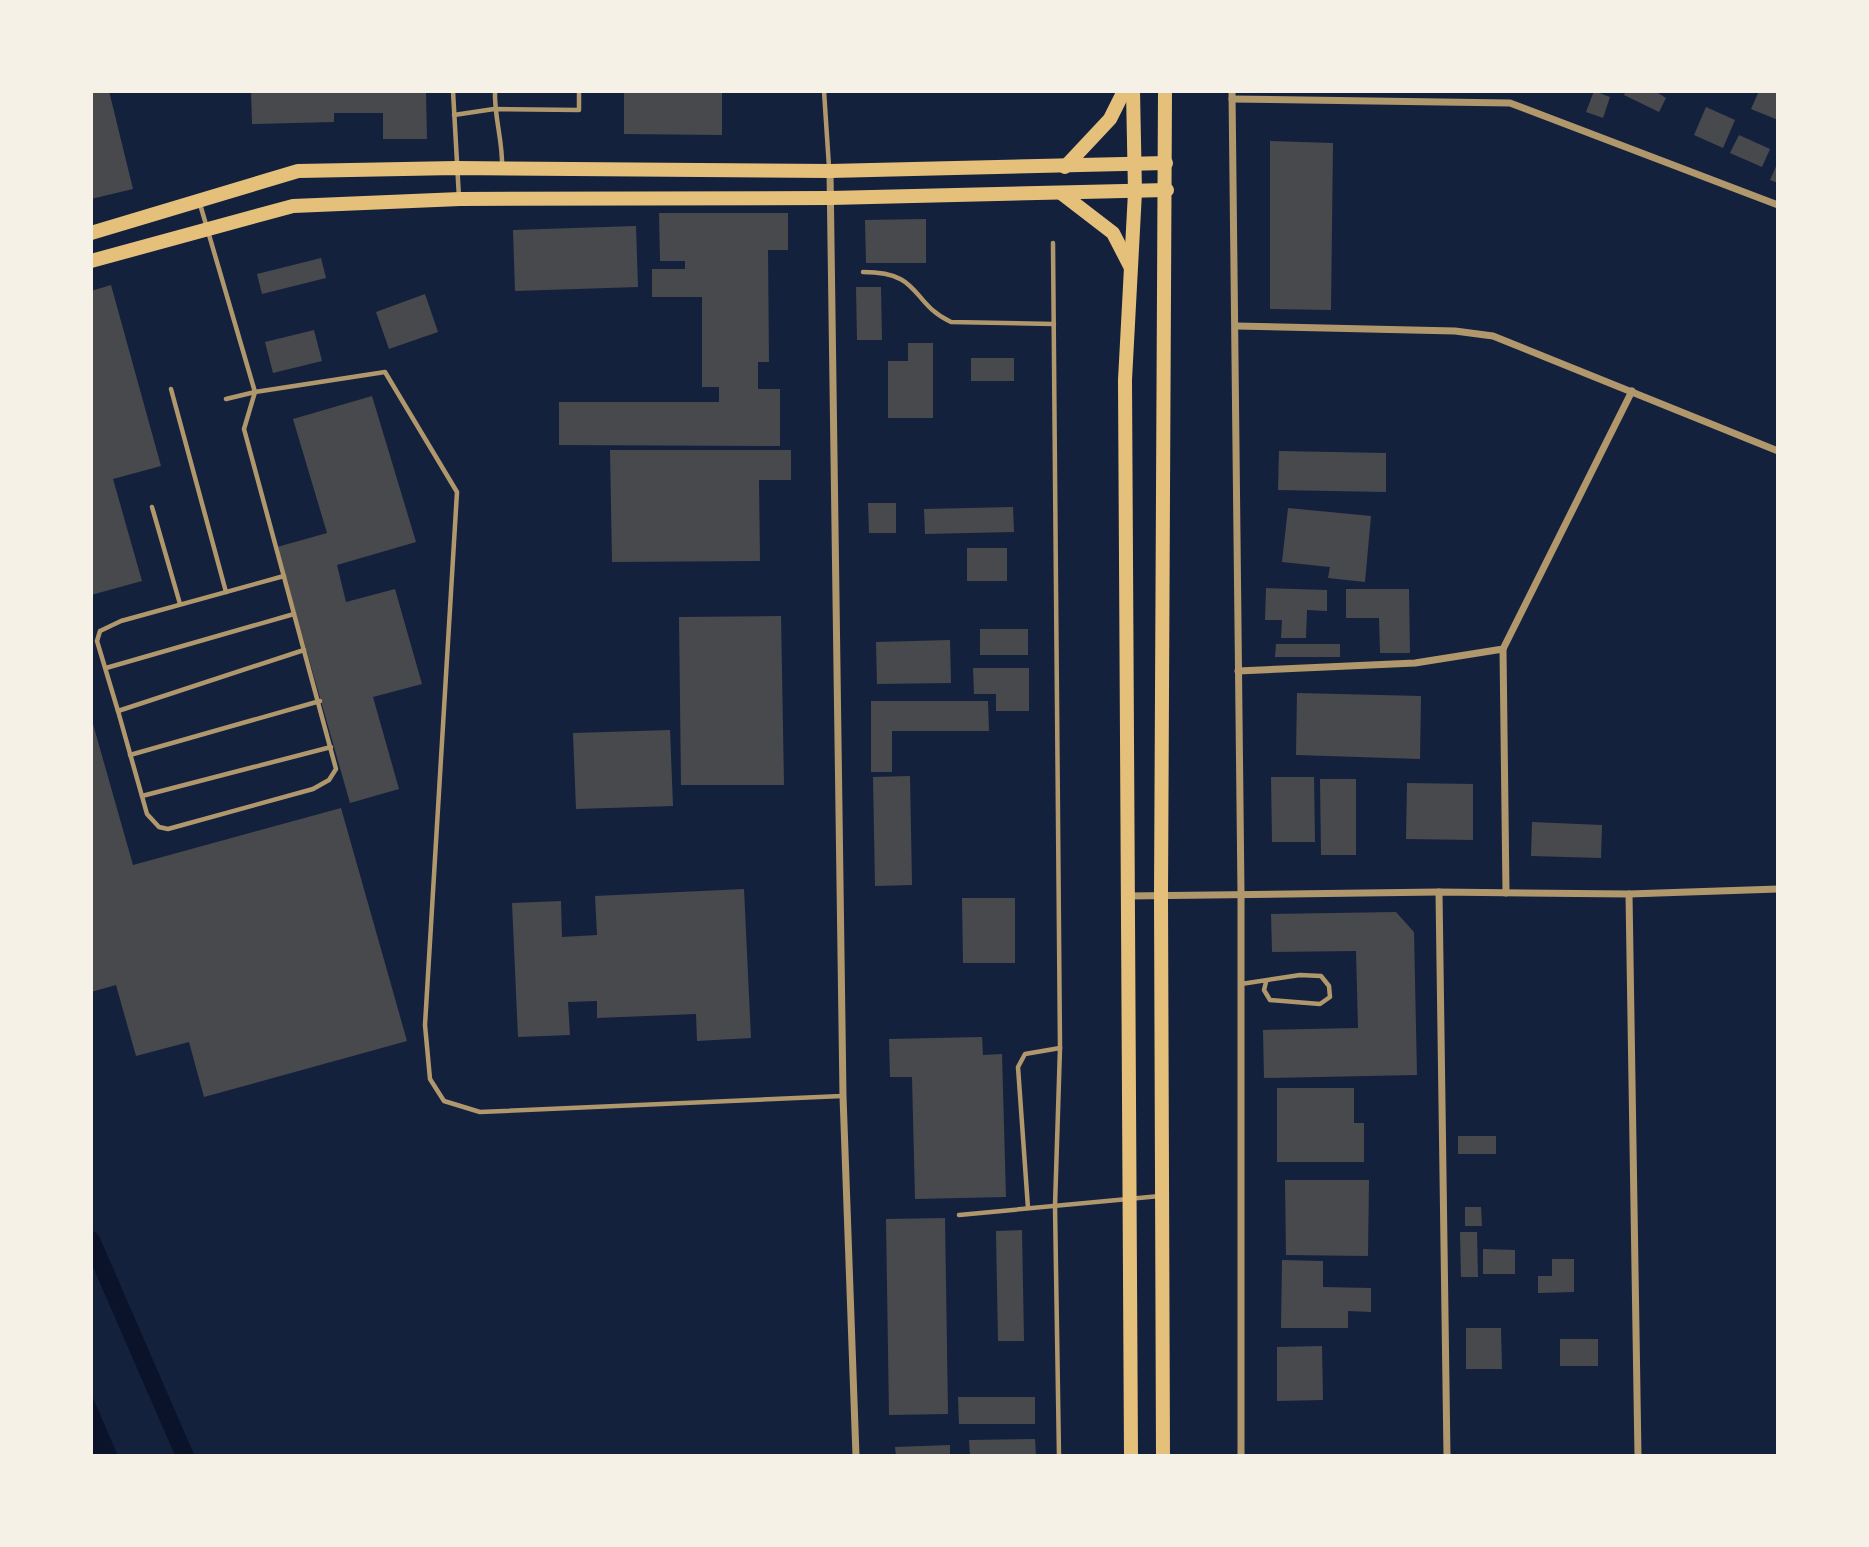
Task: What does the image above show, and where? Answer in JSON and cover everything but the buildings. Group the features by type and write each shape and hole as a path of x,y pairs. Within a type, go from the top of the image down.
{"main road":[{"path":"1065,167 1110,119 1124,91"},
{"path":"1131,1456 1125,380 1135,192 1133,91"},
{"path":"1163,1456 1161,896 1167,190 1165,91"},
{"path":"91,233 298,171 502,168 830,171 1166,163"},
{"path":"91,260 293,206 460,199 830,198 1167,190"},
{"path":"1061,193 1114,233 1131,267"}],"street":[{"path":"1241,1456 1241,892 1232,95 1510,103 1778,205"},
{"path":"830,171 843,1096 856,1456"},
{"path":"1236,326 1474,332 1493,336 1778,451"},
{"path":"1506,893 1503,649 1632,391"},
{"path":"1238,671 1415,663 1503,649"},
{"path":"1127,896 1241,892 1629,894 1778,889"},
{"path":"1439,892 1447,1456"},
{"path":"1629,894 1638,1456"}],"lane":[{"path":"453,91 460,199"},
{"path":"495,91 494,109 503,141 502,168"},
{"path":"454,115 494,109 579,110 579,91"},
{"path":"824,91 830,171"},
{"path":"199,200 256,392 244,429 320,701 336,769 329,780 313,789 168,829 159,827 147,814 97,640 100,631 121,621 284,576"},
{"path":"1054,243 1060,1048 1055,1206 1059,1456"},
{"path":"863,272 900,276 940,317 951,323 1054,324"},
{"path":"226,400 256,392 385,372 457,492 425,1025 430,1079 444,1101 480,1112 843,1096"},
{"path":"171,389 226,592"},
{"path":"152,507 180,604"},
{"path":"106,668 294,614"},
{"path":"118,711 304,650"},
{"path":"130,755 320,701"},
{"path":"142,796 331,747"},
{"path":"1241,984 1300,975 1321,976 1329,986 1330,997 1320,1004 1270,1000 1264,990 1266,982"},
{"path":"1028,1208 1018,1066 1024,1054 1060,1048"},
{"path":"959,1215 1162,1196"}],"water":[{"path":"91,1393 118,1456 91,1456"}],"waterway":[{"path":"91,1240 185,1456"}]}
